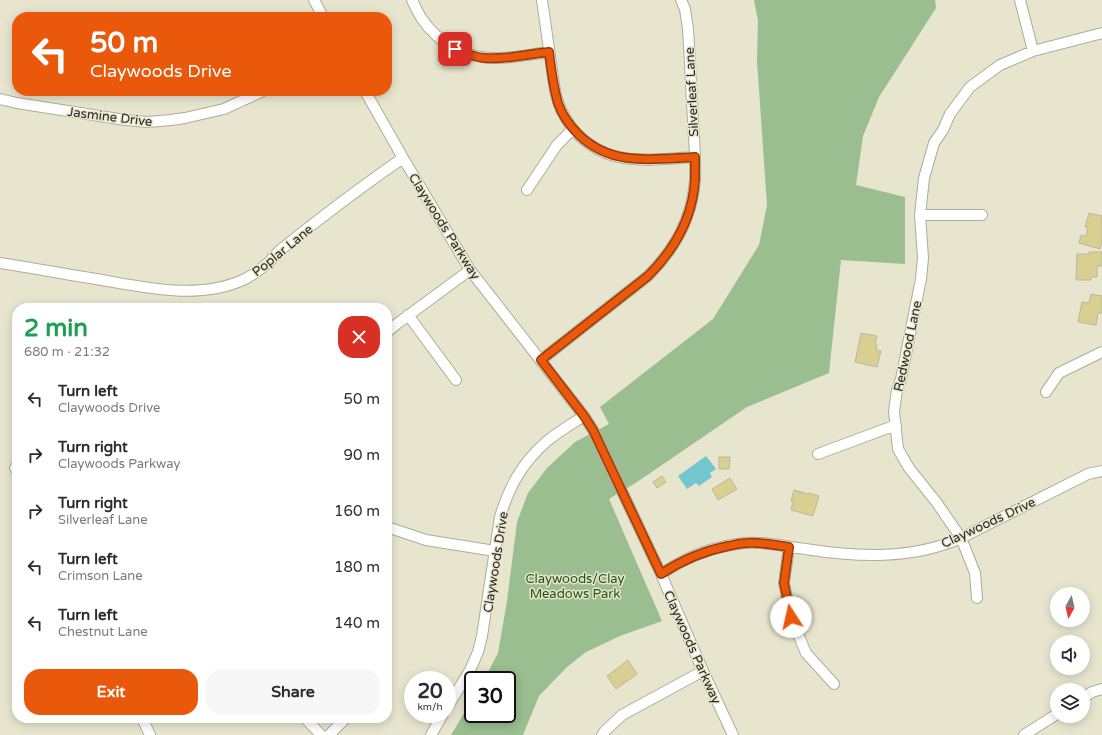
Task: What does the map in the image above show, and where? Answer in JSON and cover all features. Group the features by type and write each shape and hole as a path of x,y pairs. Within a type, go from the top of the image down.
{"street":[{"path":"314,0 320,12"},
{"path":"412,0 421,18 431,31 449,45 467,54 483,58 498,58 549,52"},
{"path":"542,0 558,104 565,118 573,129 597,149 622,158 637,160 695,157"},
{"name":"Silverleaf Lane","path":"541,360 648,276 660,264 672,248 686,221 693,197 695,157 688,28 685,9 681,0"},
{"path":"1020,0 1033,51"},
{"name":"Redwood Lane","path":"977,598 975,573 961,538 937,503 912,472 898,449 894,411 897,390 901,379 921,279 923,258 920,215 924,178 934,143 943,130 950,114 970,87 977,81 1000,65 1033,51 1102,33"},
{"name":"Jasmine Drive","path":"0,98 17,103 125,120 148,122 185,118 224,109 252,96"},
{"name":"Claywoods Parkway","path":"368,96 470,270 541,360 593,430 661,574 703,671 733,735"},
{"path":"528,190 557,145 573,129"},
{"name":"Poplar Lane","path":"0,263 156,289 209,289 226,286 245,279 253,274 268,263 282,248 359,188 403,158"},
{"path":"920,215 982,215"},
{"path":"392,328 470,270"},
{"path":"408,315 456,380"},
{"path":"1046,392 1059,373 1102,352"},
{"name":"Claywoods Drive","path":"456,693 470,670 478,652 485,624 500,517 514,481 535,453 547,442 584,416"},
{"path":"818,454 896,425"},
{"name":"Claywoods Drive","path":"661,574 688,558 712,549 746,543 769,543 837,554 870,556 902,554 934,548 961,538 1088,474 1102,471"},
{"path":"392,530 426,540 495,551"},
{"path":"789,547 784,583 791,617 806,653 834,684"},
{"path":"602,735 622,714 703,671"},
{"path":"1090,693 1102,689"},
{"path":"1024,735 1050,718"},
{"path":"144,723 150,735"},
{"path":"310,723 321,735"},
{"path":"329,735 341,723"},
{"path":"431,735 438,723"}],"green space":[{"name":"Claywoods/Clay Meadows Park","path":"754,0 935,0 936,8 879,97 863,136 856,185 905,197 905,264 841,260 829,373 747,407 637,482 609,499 662,621 620,636 586,652 567,667 539,696 523,735 451,735 464,713 464,723 516,723 516,671 489,671 498,653 507,601 517,522 528,493 547,468 575,442 609,424 600,407 713,319 759,245 767,205 757,61 758,21"}],"water":[{"path":"706,456 716,469 710,473 712,477 699,486 696,483 687,489 678,476"}],"building":[{"path":"1089,213 1102,216 1102,243 1100,249 1079,243 1081,235 1086,236 1088,227 1085,227"},
{"path":"1089,252 1102,252 1102,266 1097,266 1097,277 1091,277 1091,280 1076,280 1077,254 1089,254"},
{"path":"1091,294 1102,296 1102,313 1098,313 1096,325 1078,322 1082,302 1089,303"},
{"path":"861,333 877,336 875,343 877,344 876,350 881,351 877,367 855,362"},
{"path":"719,457 730,457 729,469 719,469"},
{"path":"662,476 666,482 657,488 653,482"},
{"path":"730,478 737,489 718,500 712,489"},
{"path":"794,490 819,496 813,516 791,510 793,502 791,501"},
{"path":"628,660 637,674 616,689 607,676"}],"route":[{"path":"455,49 483,58 498,58 549,52 558,104 565,118 573,129 597,149 622,158 637,160 695,157 693,197 688,216 672,248 660,264 648,276 541,360 593,430 661,574 688,558 712,549 746,543 769,543 789,547 784,583 791,617"}]}
